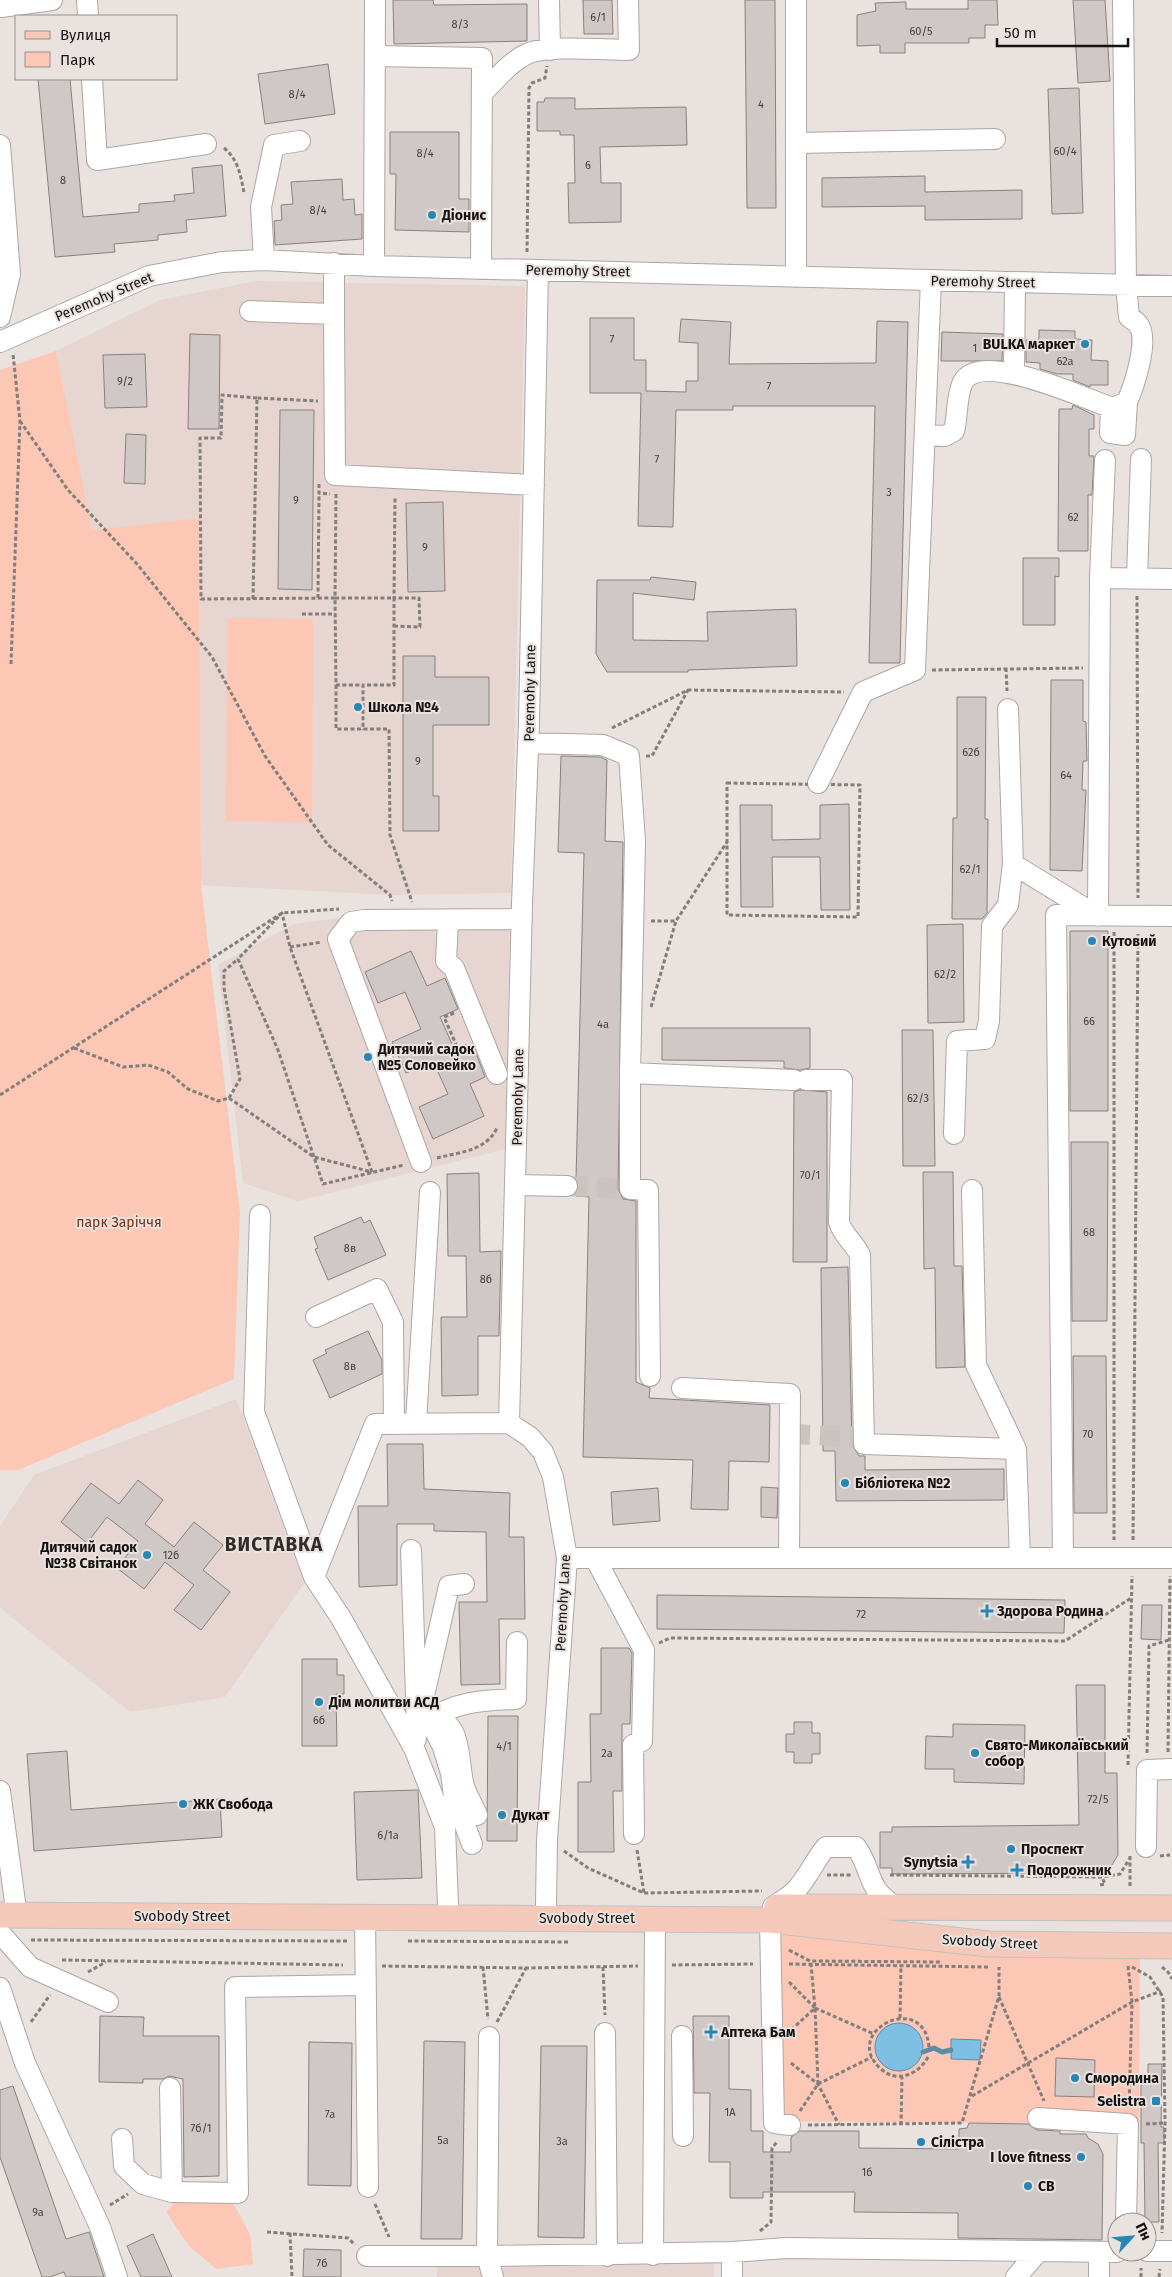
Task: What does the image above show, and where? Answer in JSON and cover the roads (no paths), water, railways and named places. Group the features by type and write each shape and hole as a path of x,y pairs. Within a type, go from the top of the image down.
{"main road":[{"name":"Svobody Street","path":"5,1906 718,1906 995,1960 1163,1954"},
{"name":"Svobody Street","path":"5,1906 365,1929 770,1915 896,1907 1172,1908"},
{"path":"655,1919 658,1913 712,1913 718,1906"},
{"path":"988,1907 974,1914 969,1921 969,1930 972,1937 995,1960"}],"street":[{"path":"0,4 52,0"},
{"path":"87,0 88,15"},
{"path":"374,266 375,0"},
{"path":"549,0 550,50"},
{"path":"482,93 513,62 529,53 550,50 629,50 628,0"},
{"path":"796,0 796,277"},
{"path":"925,435 946,436 954,431 964,381 972,374 995,371 1014,372 1119,405 1140,364 1141,329 1138,322 1129,317 1126,285 1123,0"},
{"path":"375,56 482,58 481,269"},
{"path":"92,80 97,160 206,144"},
{"path":"796,143 995,139"},
{"path":"264,260 261,207 274,145 300,141"},
{"path":"0,145 10,274 0,317"},
{"name":"Peremohy Street","path":"5,340 77,306 149,276 222,262 264,260 374,266 1172,286"},
{"path":"334,263 330,482 534,485"},
{"name":"Peremohy Lane","path":"533,270 534,485 510,1423 530,1437 543,1452 553,1476 567,1558 547,1840 546,1905"},
{"path":"818,783 862,692 915,670 931,280"},
{"path":"1014,372 1015,282"},
{"path":"250,311 334,314"},
{"path":"1137,578 1142,459"},
{"path":"1106,460 1100,578 1099,667 1106,916"},
{"path":"1100,578 1172,579"},
{"path":"954,1134 958,1041 985,1039 989,1021 992,926 1008,904 1013,864 1008,709"},
{"path":"528,743 603,745 629,756 635,841 635,921 630,1073 630,1189 648,1190 650,1376"},
{"path":"1013,864 1106,916"},
{"path":"1063,1558 1056,915 1172,916"},
{"path":"421,1162 338,939 352,922 358,921 522,919"},
{"path":"448,921 446,961 454,968 497,1074"},
{"path":"630,1073 842,1080 839,1222 842,1231 856,1245 860,1255 864,1444 1016,1449"},
{"path":"515,1186 567,1186"},
{"path":"972,1190 976,1365 1016,1449 1020,1558"},
{"path":"416,1422 430,1192"},
{"path":"260,1216 254,1412 314,1577 341,1618 414,1748 444,1827 448,1905"},
{"path":"316,1317 378,1289 393,1322 394,1423"},
{"path":"682,1388 790,1394 790,1558"},
{"path":"314,1577 376,1424 416,1422 510,1423"},
{"path":"411,1550 423,1723 442,1747 450,1773 454,1796 472,1844"},
{"path":"567,1558 1171,1558"},
{"path":"595,1558 644,1650 642,1741 633,1745 634,1834"},
{"path":"414,1748 423,1723 449,1586 464,1584"},
{"path":"423,1723 446,1709 481,1700 516,1699 517,1642"},
{"path":"423,1723 440,1718 450,1726 458,1745 464,1785 476,1815"},
{"path":"1138,1852 1138,1770 1170,1769"},
{"path":"0,1791 5,1906"},
{"path":"790,2125 774,2124 770,1915 794,1893 808,1875 815,1860 826,1847 856,1847 863,1858 872,1884 882,1899 896,1907"},
{"path":"653,2255 655,1919"},
{"path":"365,1929 371,1972 368,2187"},
{"path":"3,1936 30,1967 108,2002"},
{"path":"122,2139 124,2166 143,2184 172,2192 238,2194 235,1987 371,1972"},
{"path":"0,1988 25,2063 95,2216 116,2277"},
{"path":"605,2033 607,2256"},
{"path":"682,2036 683,2136"},
{"path":"490,2037 487,2256 493,2277"},
{"path":"170,2088 172,2192"},
{"path":"653,2110 683,2109"},
{"path":"1042,2118 1128,2124 1126,2212"},
{"path":"367,2256 607,2256 732,2252 787,2248 1107,2252"},
{"path":"732,2252 732,2277"},
{"path":"1016,2277 1038,2252"},
{"path":"1037,2277 1038,2252"},
{"path":"1099,2277 1107,2255"}],"water":[{"path":"899,2023 908,2025 916,2030 921,2038 923,2047 921,2056 916,2064 908,2069 899,2071 890,2069 882,2064 877,2056 875,2047 877,2038 882,2030 890,2025"},
{"path":"951,2039 981,2040 980,2060 951,2059"}],"waterway":[{"path":"923,2052 934,2048 942,2052 951,2050"}],"tunnel":[{"path":"567,1186 630,1189"},
{"path":"790,1434 864,1437"}],"place":[{"name":"Діонис","path":"432,215"},
{"name":"BULKA маркет","path":"1085,344"},
{"name":"Школа №4","path":"358,707"},
{"name":"Кутовий","path":"1092,941"},
{"name":"Дитячий садок №5 Соловейко","path":"368,1057"},
{"name":"Бібліотека №2","path":"845,1483"},
{"name":"Дитячий садок №38 Світанок","path":"147,1555"},
{"name":"Здорова Родина","path":"987,1611"},
{"name":"Дім молитви АСД","path":"319,1702"},
{"name":"Свято-Миколаївський собор","path":"975,1753"},
{"name":"ЖК Свобода","path":"183,1804"},
{"name":"Дукат","path":"502,1815"},
{"name":"Проспект","path":"1011,1849"},
{"name":"Synytsia","path":"968,1862"},
{"name":"Подорожник","path":"1017,1870"},
{"name":"Аптека Бам","path":"711,2032"},
{"name":"Смородина","path":"1075,2078"},
{"name":"Selistra","path":"1156,2101"},
{"name":"Сілістра","path":"921,2142"},
{"name":"I love fitness","path":"1081,2157"},
{"name":"СВ","path":"1028,2186"}],"district":[{"name":"ВИСТАВКА","path":"274,1544"}],"park label":[{"name":"парк Заріччя","path":"119,1222"}]}
